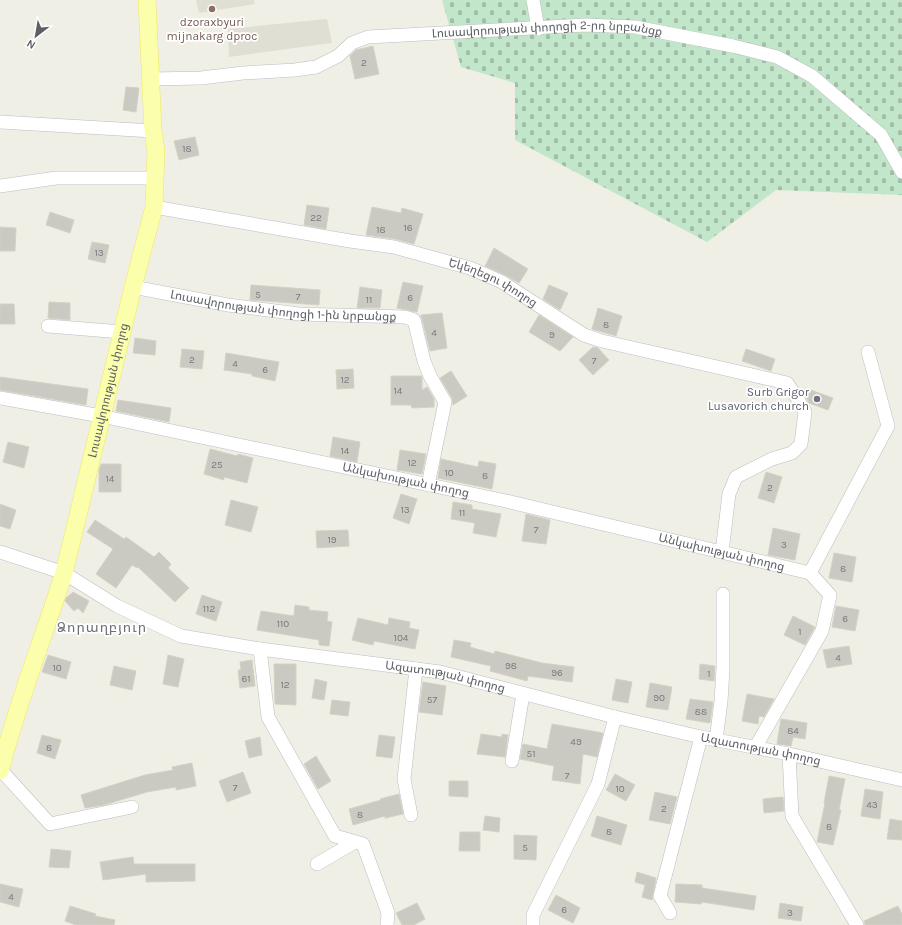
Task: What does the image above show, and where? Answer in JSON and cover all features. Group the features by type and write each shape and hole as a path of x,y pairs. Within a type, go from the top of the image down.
{"main road":[{"name":"Լուսավորության փողոց","path":"0,770 20,703 64,573 101,416 154,207 156,151 153,131 148,0"}],"street":[{"path":"533,0 538,29"},
{"name":"Լուսավորության փողոցի 2-րդ նրբանցք","path":"151,79 201,78 316,67 338,56 352,43 368,37 538,29 585,25 635,27 733,46 777,57 812,76 881,135 902,172"},
{"path":"0,122 153,131"},
{"path":"0,186 56,178 156,178"},
{"name":"Եկեղեցու փողոց","path":"154,207 350,241 394,247 470,268 502,282 584,335 602,341 787,383 805,412 801,444 792,453 772,459 736,477 729,494 722,552"},
{"name":"Լուսավորության փողոցի 1-ին նրբանցք","path":"133,287 228,306 299,314 405,317 414,320 424,361 444,402 428,485"},
{"path":"48,326 122,332"},
{"path":"755,748 822,632 830,595 810,573 888,426 868,352"},
{"name":"Անկախության փողոց","path":"0,398 101,416 514,503 810,573"},
{"name":"Ազատության փողոց","path":"0,552 64,573 117,606 181,636 440,672 615,717 902,780"},
{"path":"716,740 723,669 723,594"},
{"path":"260,648 268,717 335,836 363,844 388,912 387,925"},
{"path":"411,815 404,779 416,669"},
{"path":"512,761 523,694"},
{"path":"533,925 533,915 598,784 615,717"},
{"path":"670,913 660,896 701,737"},
{"path":"789,754 792,816 857,925"},
{"path":"0,770 50,824 132,807"},
{"path":"318,864 355,842"}],"shaded area":[{"name":"dzoraxbyuri mijnakarg dproc","path":"196,0 254,0 255,4 199,13"},
{"path":"327,19 332,43 229,57 228,29"}],"green space":[{"path":"442,0 902,0 902,195 776,190 707,242 515,140 515,83 461,67"}],"building":[{"path":"373,46 379,74 355,79 350,56 356,50"},
{"path":"126,87 139,88 136,112 123,110"},
{"path":"195,137 199,155 179,160 174,141"},
{"path":"307,205 329,208 326,229 304,225"},
{"path":"372,207 401,213 402,208 423,214 414,244 395,239 366,235"},
{"path":"50,212 74,220 70,233 46,225"},
{"path":"0,227 16,228 15,251 0,251"},
{"path":"92,242 109,245 105,263 88,259"},
{"path":"494,248 528,269 519,283 485,266"},
{"path":"403,282 423,286 417,312 397,308"},
{"path":"251,285 320,290 319,305 250,300"},
{"path":"549,285 568,293 560,310 543,299"},
{"path":"360,287 382,290 380,308 357,308"},
{"path":"49,302 70,303 70,320 48,318"},
{"path":"0,304 14,304 15,324 0,324"},
{"path":"598,308 622,316 616,336 592,329"},
{"path":"442,313 447,348 430,351 421,315"},
{"path":"539,315 573,337 560,351 529,332"},
{"path":"135,338 156,341 155,355 133,353"},
{"path":"593,347 598,348 609,360 593,375 579,360"},
{"path":"182,349 204,351 202,369 180,367"},
{"path":"746,349 775,359 771,371 742,361"},
{"path":"226,353 279,362 275,381 252,376 252,374 224,370"},
{"path":"353,369 354,388 337,389 336,370"},
{"path":"451,371 467,396 453,405 452,398 440,378"},
{"path":"391,376 422,376 422,390 427,387 434,399 434,407 412,408 411,405 391,405"},
{"path":"0,377 88,389 86,405 0,390"},
{"name":"Surb Grigor Lusavorich church","path":"805,388 833,398 828,410 809,403 804,393"},
{"path":"118,400 171,408 169,422 116,411"},
{"path":"333,437 360,442 357,462 330,456"},
{"path":"8,442 29,447 24,468 3,462"},
{"path":"210,449 237,456 238,454 253,458 247,483 224,477 224,480 204,474"},
{"path":"400,450 426,454 422,474 397,470"},
{"path":"441,459 478,467 479,461 496,464 492,489 438,478"},
{"path":"101,464 121,464 121,492 99,492 99,470"},
{"path":"766,472 782,477 774,503 758,498"},
{"path":"401,494 417,499 409,524 393,518"},
{"path":"231,500 258,507 251,532 225,525"},
{"path":"453,502 472,505 472,509 501,514 496,537 473,533 475,523 451,519"},
{"path":"0,504 16,510 10,529 0,526"},
{"path":"526,514 550,520 546,544 522,541"},
{"path":"95,520 124,539 126,537 154,557 159,552 171,564 168,568 189,588 175,602 138,567 137,568 132,565 116,588 96,574 113,549 87,532"},
{"path":"773,528 800,534 795,560 768,555"},
{"path":"348,530 349,546 317,548 316,531"},
{"path":"834,553 856,557 852,582 829,578"},
{"path":"73,592 89,601 83,613 78,608 74,611 65,601 66,598"},
{"path":"202,595 222,602 216,621 196,614"},
{"path":"295,605 309,607 309,610 328,612 327,621 332,622 329,646 319,645 319,640 257,630 261,611 294,616"},
{"path":"836,606 859,610 855,631 832,627"},
{"path":"793,616 815,627 805,645 784,635"},
{"path":"358,618 388,625 389,618 410,622 409,628 419,630 415,649 374,641 373,645 352,640"},
{"path":"454,640 471,643 470,647 494,654 495,651 542,663 574,667 572,682 528,676 527,681 490,671 491,666 451,657"},
{"path":"849,646 852,664 827,668 823,650"},
{"path":"48,655 71,662 66,679 42,672"},
{"path":"168,655 184,659 178,687 163,684"},
{"path":"252,660 255,686 240,688 238,670 241,670 240,662"},
{"path":"274,664 296,664 296,705 275,704"},
{"path":"700,664 715,666 714,681 699,679"},
{"path":"114,666 136,671 132,690 110,685"},
{"path":"315,679 327,682 324,700 312,698"},
{"path":"616,679 632,682 628,703 612,700"},
{"path":"423,682 446,686 442,715 419,712"},
{"path":"650,683 672,687 668,710 646,707"},
{"path":"747,694 774,699 764,717 759,716 758,724 742,721"},
{"path":"690,699 713,702 710,723 686,719"},
{"path":"332,700 350,702 348,716 330,714"},
{"path":"781,719 807,723 805,739 793,737 791,746 777,744"},
{"path":"552,724 603,733 597,757 583,754 580,784 552,780 554,766 520,759 523,744 547,749"},
{"path":"481,734 502,737 502,734 508,735 505,757 477,754"},
{"path":"42,735 61,740 55,759 37,753"},
{"path":"379,735 395,737 392,758 376,756"},
{"path":"260,737 262,755 249,758 245,741"},
{"path":"316,756 331,781 318,789 304,764"},
{"path":"192,763 196,786 176,790 176,787 147,792 104,805 85,808 81,795 145,775 173,770 172,767"},
{"path":"243,772 251,793 227,802 219,781"},
{"path":"615,774 635,785 626,801 606,790"},
{"path":"829,776 845,779 839,810 841,810 833,845 817,842"},
{"path":"449,781 468,781 468,797 449,796"},
{"path":"865,789 883,792 880,819 861,816"},
{"path":"655,792 677,797 670,824 649,820"},
{"path":"399,794 403,814 385,818 385,816 353,825 349,809"},
{"path":"783,797 784,811 764,813 763,799"},
{"path":"485,816 500,818 499,832 483,830"},
{"path":"597,816 627,825 621,845 591,836"},
{"path":"890,819 902,821 902,840 887,839"},
{"path":"460,832 480,832 480,851 459,851"},
{"path":"514,835 537,836 536,860 514,859"},
{"path":"51,849 71,851 69,868 49,867"},
{"path":"133,857 134,864 195,864 195,881 146,882 146,874 103,880 100,862"},
{"path":"637,872 656,878 652,900 642,897 645,885 635,882"},
{"path":"0,884 23,889 19,907 0,902"},
{"path":"676,884 702,885 702,888 756,896 754,910 702,902 701,904 675,902"},
{"path":"556,895 580,908 573,923 548,910"},
{"path":"417,903 425,919 414,925 402,925 396,913"},
{"path":"780,903 803,907 801,921 778,918"},
{"path":"70,906 96,914 95,916 115,920 114,925 76,925 65,921"},
{"path":"898,906 902,914 902,925 865,925 864,921"}],"place":[{"name":"dzoraxbyuri mijnakarg dproc","path":"212,9"},
{"name":"Surb Grigor Lusavorich church","path":"817,399"}],"district":[{"name":"Ձորաղբյուր","path":"102,627"}]}
